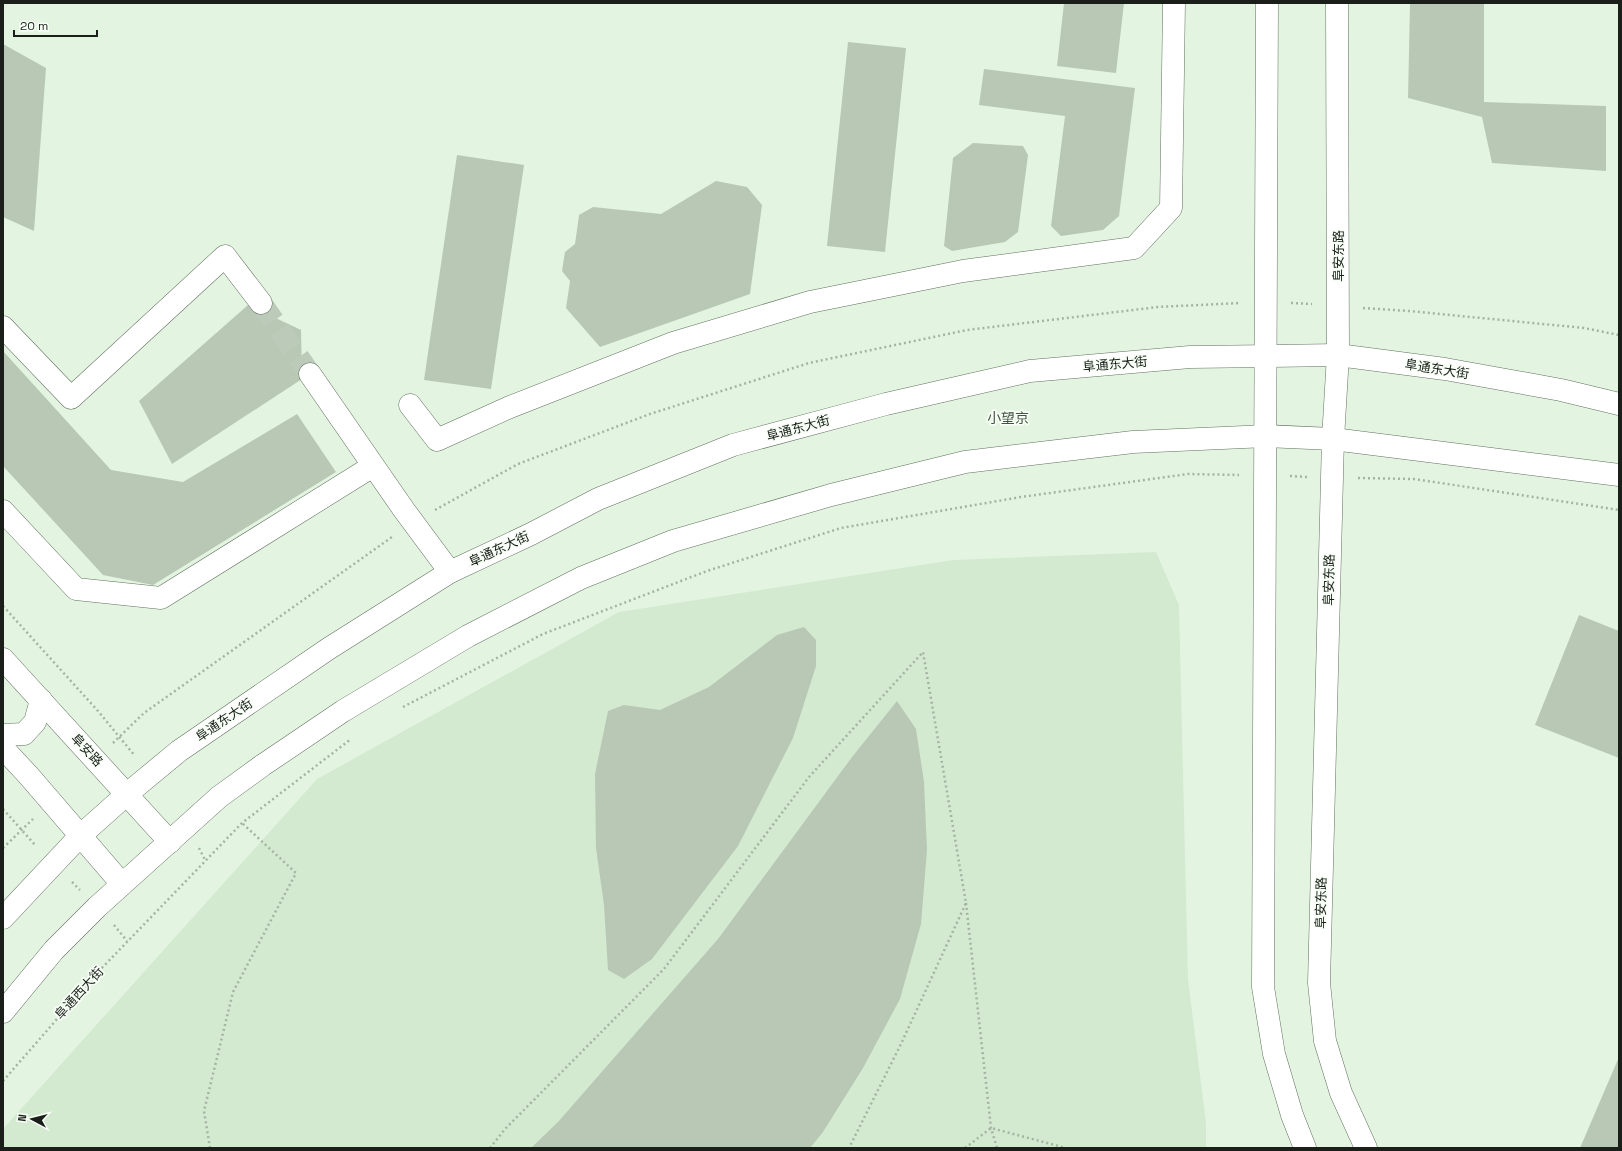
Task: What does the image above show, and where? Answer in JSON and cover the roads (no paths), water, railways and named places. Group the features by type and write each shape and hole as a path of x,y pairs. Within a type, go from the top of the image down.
{"main road":[{"path":"410,405 437,440 510,408 673,343 810,302 963,271 1134,248 1171,208 1174,3"},
{"path":"1267,3 1267,356 1263,987 1274,1054 1292,1115 1305,1148"},
{"name":"阜安东路","path":"1337,3 1338,354 1333,439 1319,983 1325,1041 1341,1094 1366,1148"},
{"path":"3,327 70,398 225,256 261,303"},
{"name":"阜通东大街","path":"80,836 127,794 195,740 328,649 450,572 531,534 598,499 733,445 886,404 1030,371 1190,357 1338,354 1445,369 1561,390 1619,404"},
{"path":"310,374 373,466 450,572"},
{"path":"3,1012 65,938 122,884 219,797 269,760 343,711 468,636 581,578 673,541 831,495 965,462 1133,442 1266,436 1333,439 1619,474"},
{"path":"3,511 76,589 161,598 373,466"},
{"name":"阜安路","path":"3,659 170,842"},
{"path":"3,735 24,734 35,722 41,700"},
{"path":"3,748 122,884"},
{"path":"3,918 80,836"}],"tunnel":[{"path":"261,303 310,374"}],"district":[{"name":"小望京","path":"1008,418"}]}
